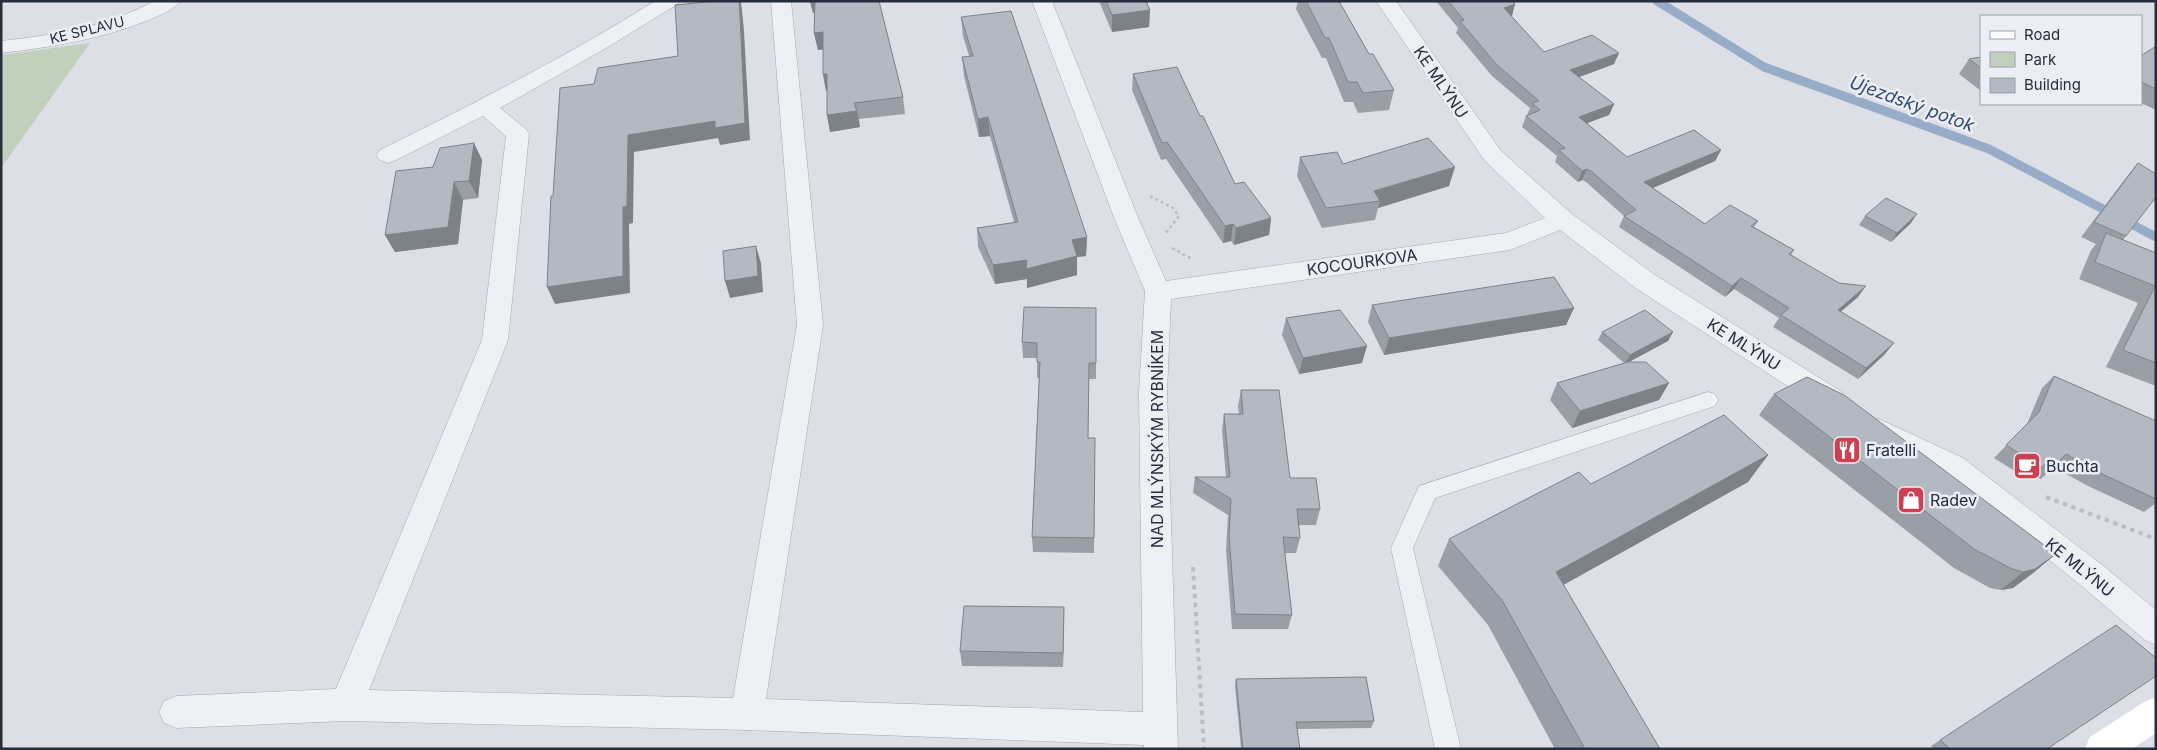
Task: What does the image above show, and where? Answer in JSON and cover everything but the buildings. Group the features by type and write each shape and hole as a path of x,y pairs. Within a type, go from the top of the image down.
{"street":[{"name":"KE SPLAVU","path":"1,47 76,36 120,24 170,1"},
{"path":"388,155 485,107 638,22 669,1"},
{"path":"746,714 810,325 781,1"},
{"name":"NAD MLÝNSKÝM RYBNÍKEM","path":"1042,1 1127,220 1158,291 1153,392 1161,739"},
{"name":"KE MLÝNU","path":"1386,1 1493,156 1563,220 1646,282 1855,415 1884,433 1952,466 2095,578 2156,630"},
{"path":"346,705 495,340 518,134 485,107"},
{"name":"KOCOURKOVA","path":"1158,291 1510,241 1563,220"},
{"path":"176,712 346,705 746,714 1161,739"},
{"path":"2102,749 2156,713"}],"lane":[{"path":"1448,749 1402,548 1427,492 1708,400"}],"path":[{"path":"2045,497 2156,539"}],"green space":[{"path":"90,43 1,168 1,55"}],"waterway":[{"name":"Újezdský potok","path":"1657,1 1764,67 1989,149 2156,237"}],"place":[{"name":"Fratelli","path":"1847,450"},
{"name":"Buchta","path":"2027,466"},
{"name":"Radev","path":"1911,500"}]}
